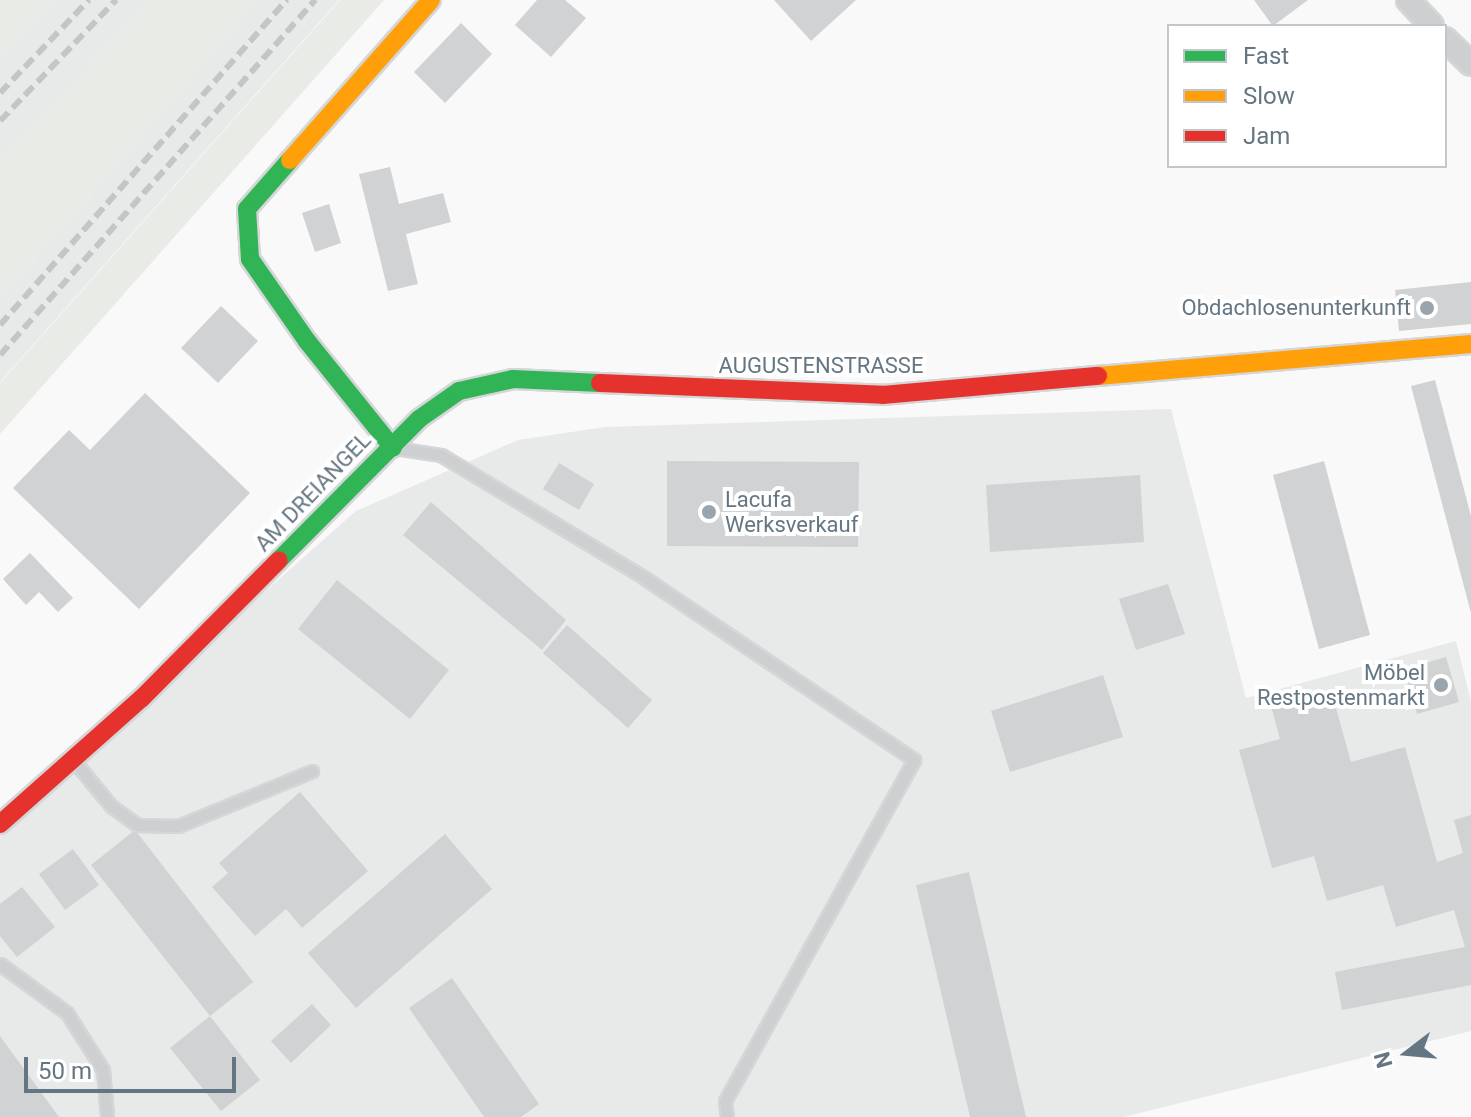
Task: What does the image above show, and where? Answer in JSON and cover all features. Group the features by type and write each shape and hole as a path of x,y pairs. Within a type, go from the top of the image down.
{"street":[{"name":"AM DREIANGEL","path":"0,824 75,761 393,448 307,341 250,259 247,209 431,0"},
{"path":"1408,0 1430,24"},
{"path":"1447,41 1471,64"},
{"name":"AUGUSTENSTRASSE","path":"393,448 419,419 459,391 513,379 883,395 1471,344"}],"lane":[{"path":"393,448 441,455 643,577 914,760 725,1101 727,1117"},
{"path":"75,761 111,806 137,825 178,826 312,771"},
{"path":"0,964 67,1013 103,1070 107,1117"}],"shaded area":[{"path":"0,0 57,0 0,59"},
{"path":"57,0 149,0 0,162 0,59"},
{"path":"149,0 259,0 0,300 0,162"},
{"path":"259,0 339,0 0,382 0,300"},
{"path":"340,0 384,0 0,434 0,383"},
{"path":"1171,409 1246,698 1456,641 1471,701 1471,1031 1124,1117 0,1117 0,825 356,511 518,440 605,427"}],"building":[{"path":"537,0 565,0 586,18 551,57 515,25"},
{"path":"774,0 856,0 811,41"},
{"path":"1254,0 1308,0 1276,24 1272,24"},
{"path":"461,23 492,54 445,103 414,72"},
{"path":"390,167 399,204 443,193 451,222 406,234 418,284 388,291 359,174"},
{"path":"329,204 341,243 315,252 302,213"},
{"name":"Obdachlosenunterkunft","path":"1471,282 1471,324 1399,331 1395,290"},
{"path":"221,306 258,341 218,383 181,348"},
{"path":"1435,380 1471,516 1471,613 1411,386"},
{"path":"145,393 250,493 139,609 13,488 69,430 90,450"},
{"path":"667,461 859,462 858,547 667,546"},
{"path":"1324,461 1370,635 1319,649 1273,475"},
{"path":"559,463 594,484 579,510 543,489"},
{"path":"1140,475 1144,542 990,552 986,485"},
{"path":"431,502 566,620 542,650 403,535"},
{"path":"30,553 73,598 58,612 39,592 26,605 3,579"},
{"path":"337,580 449,670 410,719 298,629"},
{"path":"1168,584 1185,634 1136,650 1119,599"},
{"path":"567,625 652,700 628,728 543,653"},
{"path":"1446,657 1459,702 1417,714 1404,669"},
{"path":"1103,675 1123,737 1010,772 991,711"},
{"path":"1331,690 1351,762 1405,747 1437,862 1463,853 1454,820 1471,815 1471,985 1342,1010 1335,972 1465,947 1454,910 1396,927 1383,885 1327,901 1314,856 1272,868 1239,750 1280,739 1271,706"},
{"path":"300,792 368,871 302,928 286,909 255,936 212,887 228,873 219,863"},
{"path":"135,830 253,982 210,1016 91,865"},
{"path":"445,834 492,889 356,1008 308,953"},
{"path":"73,849 99,885 65,910 39,874"},
{"path":"969,872 1026,1117 970,1117 916,885"},
{"path":"22,887 55,927 17,957 0,936 0,904"},
{"path":"452,978 539,1104 521,1117 484,1117 409,1008"},
{"path":"312,1004 331,1025 291,1063 271,1041"},
{"path":"210,1016 260,1080 221,1111 170,1048"},
{"path":"0,1036 59,1117 0,1117"}],"railway":[{"path":"0,93 89,0"},
{"path":"0,121 116,0"},
{"path":"0,325 287,0"},
{"path":"0,355 315,0"}],"traffic: fast":[{"path":"290,160 247,209 250,259 307,341 393,448"},
{"path":"279,560 419,419 459,391 513,379 600,383"}],"traffic: slow":[{"path":"290,160 431,0"},
{"path":"1098,376 1471,344"}],"traffic: jam":[{"path":"600,383 883,395 1098,376"},
{"path":"0,824 142,698 279,560"}],"place":[{"name":"Obdachlosenunterkunft","path":"1427,308"},
{"name":"Lacufa Werksverkauf","path":"709,512"},
{"name":"Möbel Restpostenmarkt","path":"1441,685"}]}
